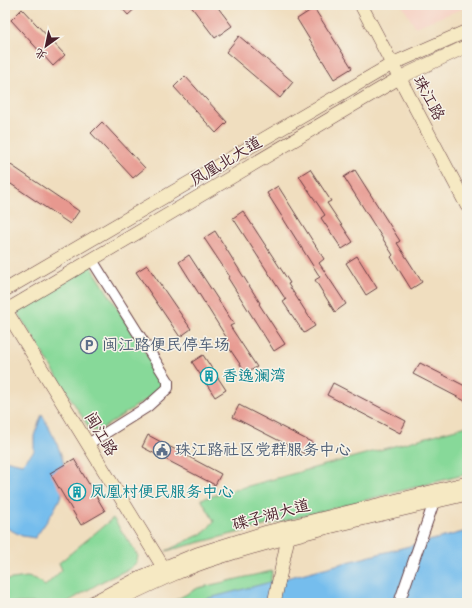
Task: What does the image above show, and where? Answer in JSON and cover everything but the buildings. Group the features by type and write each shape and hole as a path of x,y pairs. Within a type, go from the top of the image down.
{"main road":[{"name":"珠江路","path":"361,5 467,206"},
{"name":"凤凰北大道","path":"5,290 392,64 467,31"},
{"name":"凤凰北大道","path":"5,310 399,78 467,46"},
{"name":"闽江路","path":"5,310 166,572"},
{"name":"碟子湖大道","path":"112,603 196,554 267,532 467,483"},
{"name":"碟子湖大道","path":"92,603 141,577 166,572 288,538 467,494"},
{"path":"274,603 288,538"}],"street":[{"path":"88,444 147,407 168,388 168,381 92,260"},
{"path":"399,603 434,502"}],"shaded area":[{"path":"402,5 467,5 467,7 415,27"}],"green space":[{"name":"闽江路便民停车场","path":"91,266 162,379 163,385 156,393 100,430 91,431 16,310"},
{"path":"467,426 467,474 166,551 205,532 214,521 201,499"},
{"path":"113,518 138,556 136,563 129,569 103,581 66,603 5,603 5,580 27,577 36,579 45,586 62,570 59,563"},
{"path":"272,571 268,603 170,603 198,588"}],"water":[{"path":"42,414 60,452 65,473 65,483 57,505 35,538 22,536 5,527 5,460 22,464 34,451 34,436"},
{"path":"467,531 467,603 190,603"}],"place":[{"name":"闽江路便民停车场","path":"89,345"},
{"name":"香逸澜湾","path":"209,376"},
{"name":"珠江路社区党群服务中心","path":"162,450"},
{"name":"凤凰村便民服务中心","path":"77,492"}]}
